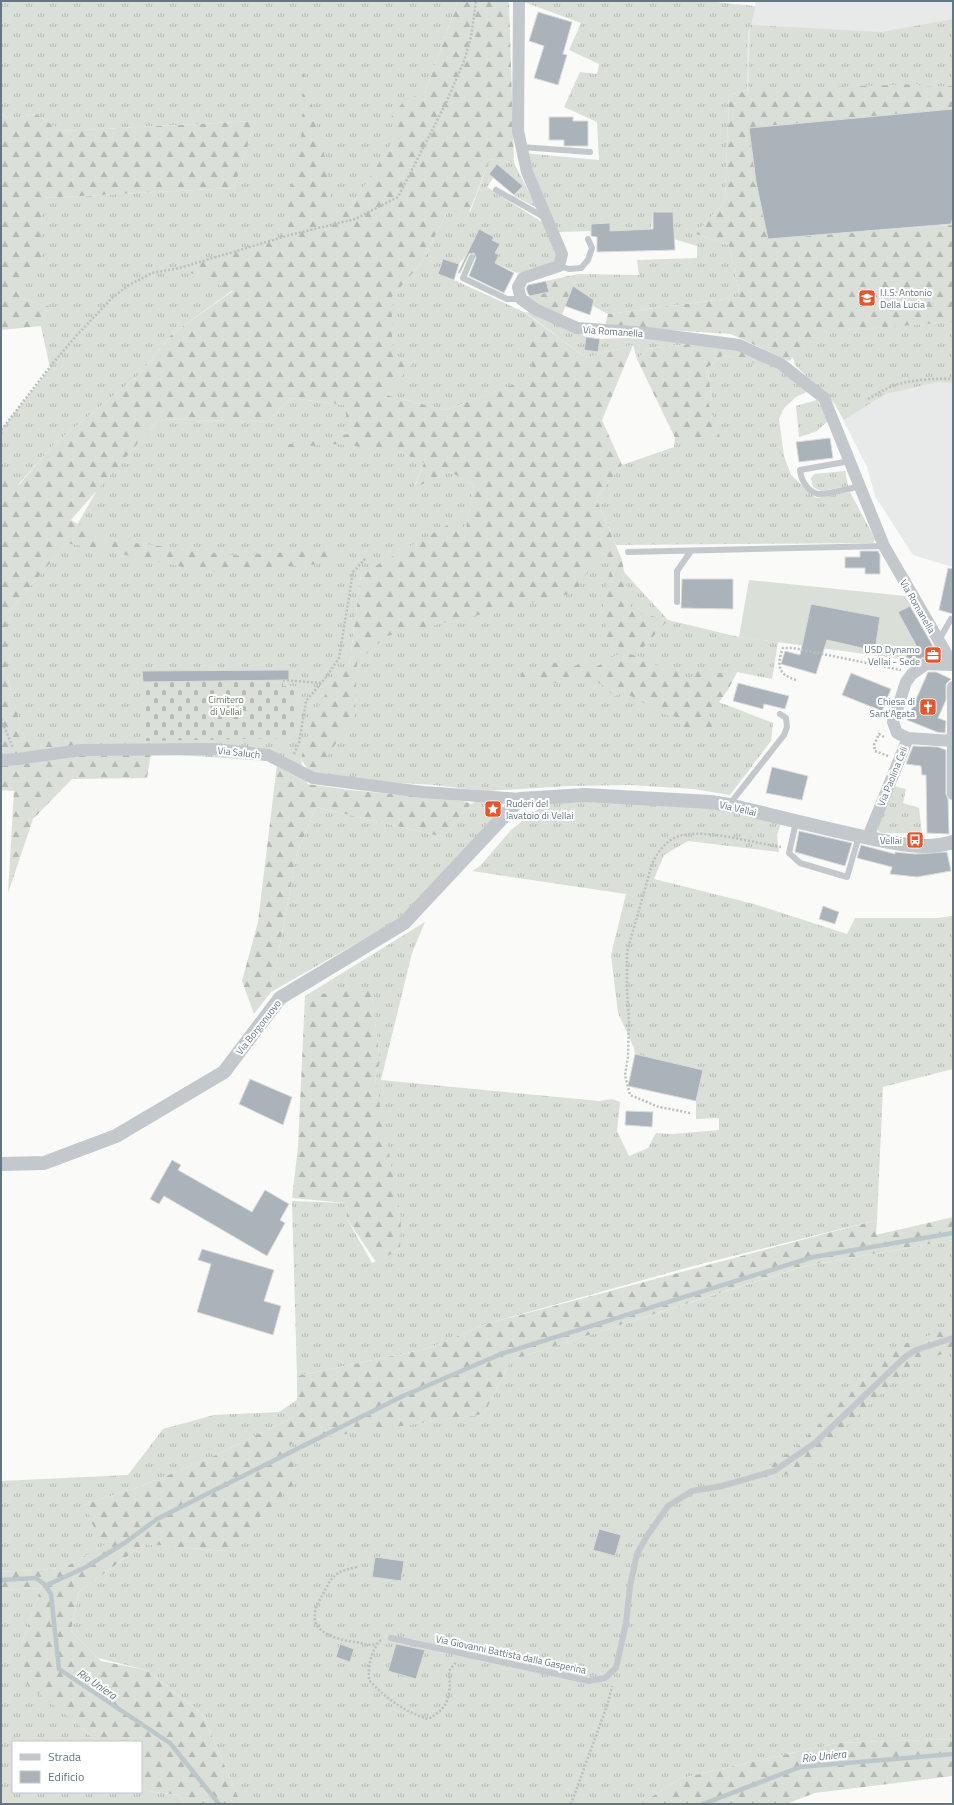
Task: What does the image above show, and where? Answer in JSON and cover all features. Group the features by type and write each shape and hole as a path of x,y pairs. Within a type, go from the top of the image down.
{"street":[{"path":"519,1 518,131 527,172 562,254 558,266 523,278 518,287 521,299"},
{"name":"Via Romanella","path":"521,299 535,310 577,328 648,333 739,345 781,364 824,398 884,546 953,665"},
{"path":"912,674 926,664 953,665"},
{"name":"Via Paolina Celi","path":"863,837 908,738 897,733 893,722 906,682 912,674"},
{"path":"953,687 953,794"},
{"path":"908,738 953,741"},
{"name":"Via Saluch","path":"1,760 81,750 215,749 268,755 313,778 422,792 520,799"},
{"name":"Via Vellai","path":"520,799 585,795 711,802 729,804 796,822 903,845 946,844 953,842"},
{"name":"Via Borgonuovo","path":"1,1164 44,1163 116,1136 224,1072 280,998 404,923 520,799"}],"lane":[{"path":"521,147 590,152"},
{"path":"496,190 547,218"},
{"path":"558,266 569,270 581,268 588,260 592,248 588,240"},
{"path":"472,257 463,278 507,299 521,299"},
{"path":"850,461 800,470 801,477 807,487 819,494 860,486"},
{"path":"628,552 884,546"},
{"path":"677,602 677,570 691,551"},
{"path":"939,640 951,620"},
{"path":"729,804 784,735 787,727 786,718 780,714"},
{"path":"796,822 789,853 800,864 847,877 863,837"},
{"path":"616,1668 626,1623 630,1586 637,1554 647,1536 668,1506 692,1492 722,1486 774,1471 815,1443 905,1357 916,1350 953,1338"},
{"name":"Via Giovanni Battista dalla Gasperina","path":"391,1638 589,1681 605,1678 616,1668"}],"path":[{"path":"1,434 2,429 53,363 77,335 113,296 129,285 152,274 179,268 290,235 355,219 398,198 446,103 464,61 471,36 476,1"},
{"path":"868,399 888,387 926,379 953,379"},
{"path":"288,765 299,743 306,701 321,683 338,658 353,572 365,558"},
{"path":"796,680 782,673 779,667 783,648 793,648 902,670 912,674"},
{"path":"283,680 321,683"},
{"path":"1,718 18,759"},
{"path":"875,750 874,745 879,734"},
{"path":"690,1112 659,1107 630,1095 625,1075 628,1057 629,1022 627,952 652,864 658,851 677,836 692,834 712,835 789,848"},
{"path":"357,1567 334,1574 316,1607 314,1615 316,1622 326,1635 337,1640 372,1646 380,1640 391,1638"},
{"path":"378,1642 370,1660 369,1680 382,1694 416,1715 428,1719 438,1714 448,1702 450,1687 448,1671 452,1665 466,1654"},
{"path":"571,1804 608,1703 616,1668"}],"shaded area":[{"name":"I.I.S. Antonio Della Lucia","path":"756,1 953,1 953,567 913,555 875,496 867,467 835,404 795,365 757,186 746,102 748,33"}],"green space":[{"path":"1,1 458,1 425,92 351,207 333,214 172,334 139,375 54,444 18,485 1,493 2,429 50,368 41,326 53,308 23,299 23,276 42,261 42,198 234,188 255,121 61,131 36,114 8,119 1,113"},
{"path":"458,1 509,1 514,163 490,159 469,212 447,212 422,262 392,297 392,354 413,363 386,395 446,410 533,377 524,312 586,358 633,345 602,420 622,465 596,498 622,560 631,611 668,620 639,652 608,644 603,607 612,559 601,553 574,593 387,636 357,662 355,715 320,767 310,773 301,759 313,718 337,672 349,667 361,574 460,518 465,534 474,485 450,472 414,488 424,463 400,452 339,444 263,449 348,434 345,405 291,398 267,422 159,419 71,520 103,539 240,556 344,547 333,563 207,572 67,543 7,614 7,676 23,735 151,753 147,778 72,779 33,819 8,893 14,791 1,790 1,477 19,485 54,444 139,375 172,334 233,291 179,268 281,236 303,127 303,71 323,147 333,213 351,207 401,128 388,121 404,101 425,92"},
{"path":"521,1 706,1 755,6 751,25 882,32 953,19 953,86 748,98 750,27 748,33 747,90 729,95 725,201 696,234 729,245 740,297 608,314 593,306 595,300 573,286 578,274 639,275 637,260 697,258 697,246 674,239 673,212 653,212 651,229 610,231 609,223 591,224 591,231 558,232 523,153 599,160 597,122 564,107 580,72 597,74 599,64 569,50 581,23"},
{"path":"917,84 923,87 953,86 953,109 752,128 768,239 953,225 953,322 819,332 789,361 731,334 605,326 608,314 740,297 729,245 696,234 725,201 729,95 747,90 748,97 751,90"},
{"path":"1,113 8,119 36,114 61,131 255,121 234,188 42,198 42,262 23,276 23,299 54,308 41,326 1,330"},
{"path":"490,159 514,163 537,208 514,196 522,185 497,165 489,174 493,178 487,187 545,224 557,253 555,265 544,270 517,273 495,263 499,256 495,253 500,244 492,240 494,237 479,230 467,255 459,264 454,280 525,312 534,377 446,410 386,395 412,363 392,354 392,297 422,262 447,212 470,212"},
{"path":"578,274 562,315 525,297 548,292 546,281"},
{"path":"525,312 535,313 586,337 584,350 598,352 600,339 650,337 696,343 648,349 637,359 633,345 586,358"},
{"path":"953,322 953,383 938,382 885,394 844,420 835,404 795,365 793,357 819,332"},
{"path":"696,343 740,348 758,364 723,355 707,368 712,400 708,402 720,438 675,438 637,359 648,349"},
{"path":"740,348 779,370 809,391 796,397 784,408 779,419 784,456 791,475 816,498 850,492 875,539 873,543 616,545 596,498 622,465 674,447 675,438 719,437 708,402 712,400 707,368 723,355 757,363"},
{"path":"291,398 345,405 400,452 424,463 414,487 450,472 474,485 465,535 361,574 349,667 301,759 307,784 277,765 267,761 151,753 23,736 7,676 7,614 67,543 98,488 159,419 267,422"},
{"path":"817,400 829,420 817,431 799,437 796,406"},
{"path":"845,471 848,486 821,491 813,487 811,478 814,474"},
{"path":"601,553 612,559 668,620 739,637 778,642 772,679 737,672 719,702 773,723 771,741 730,795 694,789 629,785 570,786 485,791 434,785 338,779 310,773 355,715 356,662 382,625"},
{"path":"749,580 905,596 909,595 914,604 898,612 918,649 906,655 909,660 739,637"},
{"path":"625,653 651,659 659,669 681,670 688,683 696,670 720,673 737,672 728,690 716,706 702,712 718,728 684,733 677,717 666,715 625,693 614,696 601,684 577,676 558,683 524,681 521,676 524,665 542,671 551,662 575,666 581,663 594,668 603,663 606,658"},
{"name":"Cimitero di Vellai","path":"282,670 283,686 297,686 297,738 142,741 142,671"},
{"path":"277,765 307,784 350,790 463,801 471,804 443,837 316,807 297,853 271,992 254,1014 242,981 258,922"},
{"path":"893,786 906,789 903,803 919,808 922,833 882,833 878,831 878,826"},
{"path":"487,796 496,815 399,919 271,992 297,853 316,807 443,837 471,804"},
{"path":"584,800 723,808 781,824 777,835 779,852 688,841 664,855 654,879 754,904 847,934 855,918 938,918 953,916 953,1069 883,1087 877,1220 693,1266 486,1324 430,1348 297,1376 292,1201 346,1203 347,1219 372,1263 400,1249 375,1079 380,1062 371,989 305,996 425,922 412,953 381,1080 599,1101 612,1099 620,1102 617,1131 629,1156 648,1148 656,1133 672,1134 719,1130 719,1118 696,1119 696,1101 703,1070 635,1054 634,1048 618,1013 611,955 626,894 472,871 480,866 512,829 545,804"},
{"path":"371,988 380,1062 375,1079 401,1218 400,1249 376,1262 347,1219 346,1203 292,1198 298,1147 305,996"},
{"path":"953,1217 953,1240 804,1266 511,1360 484,1414 298,1441 287,1446 298,1480 225,1551 144,1544 79,1592 71,1631 101,1661 146,1670 203,1715 241,1804 185,1804 179,1795 147,1791 142,1786 142,1741 96,1741 27,1684 21,1645 41,1588 1,1590 1,1572 64,1568 109,1542 99,1541 85,1504 139,1487 212,1457 303,1412 297,1400 297,1376 430,1348 486,1324 877,1220 876,1235"},
{"path":"953,1240 953,1739 836,1743 682,1778 640,1804 241,1804 203,1715 146,1670 98,1658 71,1631 79,1592 144,1544 225,1551 286,1442 484,1414 511,1360 805,1266"},
{"path":"953,1327 953,1351 915,1362 797,1472 744,1483 796,1448 895,1347"},
{"path":"297,1400 303,1412 212,1457 139,1487 85,1504 110,1542 64,1568 1,1572 1,1481 128,1475 163,1429 214,1415 279,1412"},
{"path":"41,1588 21,1645 82,1728 96,1741 12,1741 12,1793 142,1793 142,1786 147,1791 179,1795 185,1804 1,1804 1,1590"},
{"path":"953,1739 953,1776 815,1793 786,1804 640,1804 682,1778 836,1743"}],"building":[{"path":"538,12 572,22 563,54 567,55 558,85 534,78 544,46 529,41"},
{"path":"953,109 953,218 951,224 768,239 756,182 749,128"},
{"path":"549,117 573,117 573,121 588,121 588,146 564,146 564,140 549,140"},
{"path":"497,164 523,186 514,195 489,174"},
{"path":"653,212 673,212 675,250 597,252 597,237 591,236 591,224 610,223 610,231 653,229"},
{"path":"479,229 494,237 492,240 500,244 495,253 499,255 495,263 514,273 504,293 469,276 476,258 474,253 469,254 460,273 458,273"},
{"path":"443,259 459,264 454,280 438,274"},
{"path":"546,281 549,292 530,296 528,294 526,288 528,285"},
{"path":"573,286 594,300 590,315 565,306"},
{"path":"586,337 600,339 598,352 584,350"},
{"path":"830,438 833,458 799,462 796,442"},
{"path":"860,551 878,551 880,555 880,574 865,574 865,568 845,568 845,557 860,557"},
{"path":"948,568 953,569 953,614 939,610"},
{"path":"682,579 733,579 733,609 681,608"},
{"path":"811,604 880,617 875,651 827,640 816,674 781,664 785,651 800,655"},
{"path":"910,606 938,655 935,657 922,658 911,665 906,655 918,649 898,612"},
{"path":"289,670 289,680 143,682 142,671"},
{"name":"Chiesa di Sant'Agata","path":"928,672 936,672 951,679 946,684 946,700 938,718 946,721 945,733 937,732 907,720"},
{"path":"851,673 891,689 882,711 842,695"},
{"path":"738,683 789,696 785,709 764,704 763,709 733,701"},
{"path":"913,746 938,747 946,750 946,794 948,799 949,834 927,833 926,775 922,775 921,766 906,764"},
{"path":"772,767 808,776 802,800 766,793"},
{"path":"799,831 852,843 845,866 795,852"},
{"path":"861,845 895,854 895,852 915,854 947,852 951,871 917,877 890,874 892,867 857,858"},
{"path":"823,906 839,912 835,924 819,919"},
{"path":"635,1054 703,1070 696,1101 628,1086"},
{"path":"250,1079 292,1097 283,1125 239,1104"},
{"path":"626,1111 653,1112 652,1127 625,1125"},
{"path":"172,1160 181,1165 178,1170 252,1212 265,1190 289,1204 280,1220 285,1223 267,1256 164,1196 159,1204 150,1199"},
{"path":"202,1249 274,1270 264,1301 281,1306 273,1335 197,1312 211,1264 198,1260"},
{"path":"599,1529 621,1535 615,1556 593,1550"},
{"path":"375,1557 404,1561 401,1581 372,1577"},
{"path":"340,1644 354,1649 350,1662 336,1657"},
{"path":"396,1644 425,1650 416,1679 388,1671"}],"waterway":[{"path":"45,1586 86,1567 126,1542 157,1519 403,1396 501,1354 813,1257 953,1233"},
{"name":"Rio Uniera","path":"1,1580 36,1578 44,1584 51,1594 59,1669 170,1743 219,1804"},
{"name":"Rio Uniera","path":"703,1804 800,1767 953,1754"}],"place":[{"name":"I.I.S. Antonio Della Lucia","path":"867,298"},
{"name":"USD Dynamo Vellai - Sede","path":"933,655"},
{"name":"Chiesa di Sant'Agata","path":"928,707"},
{"name":"Ruderi del lavatoio di Vellai","path":"493,809"},
{"name":"Vellai","path":"915,840"}]}
